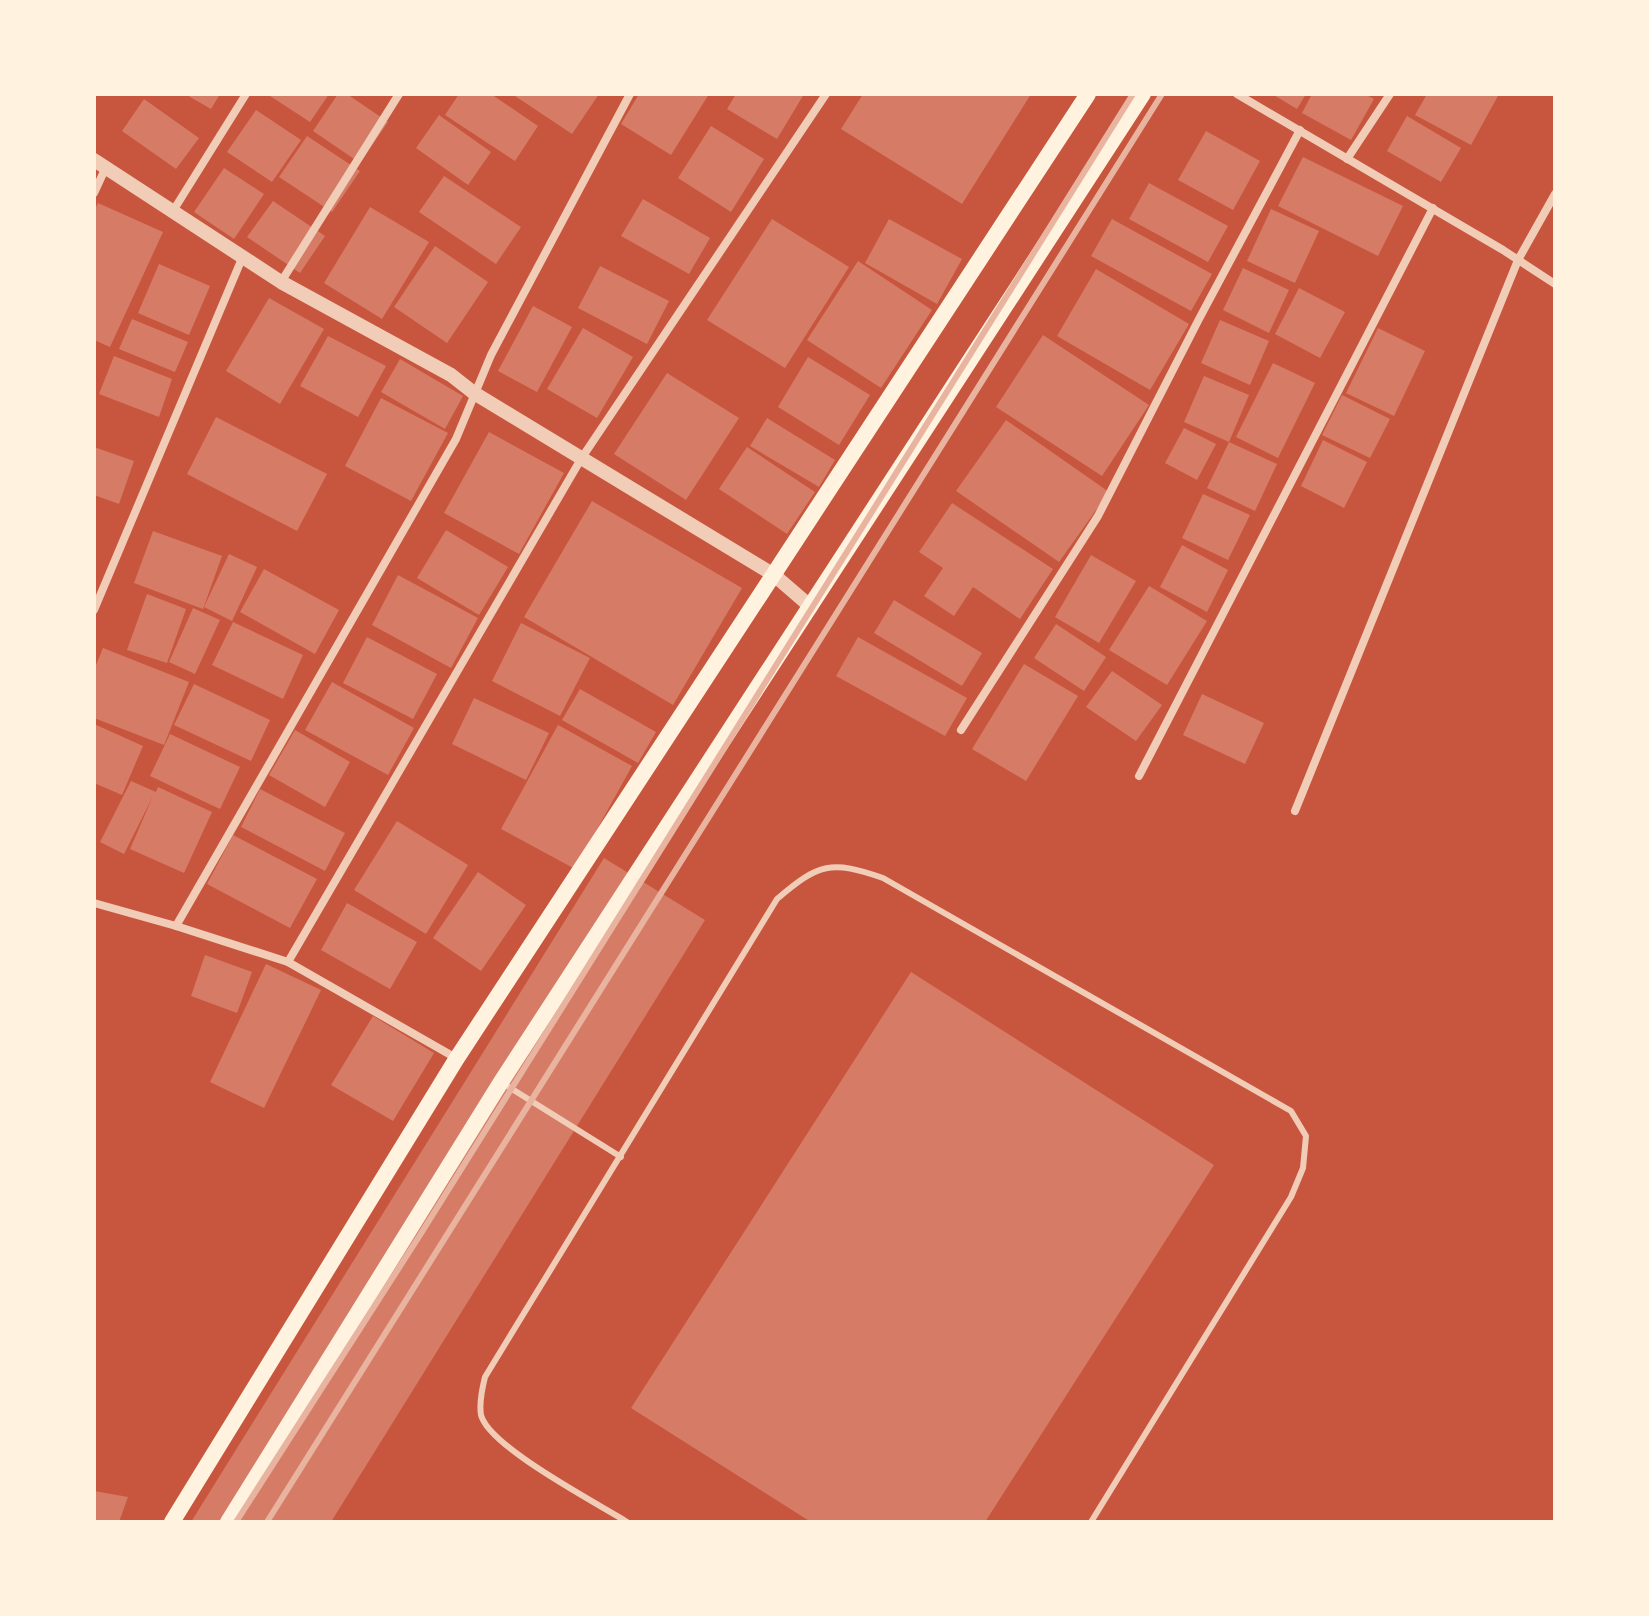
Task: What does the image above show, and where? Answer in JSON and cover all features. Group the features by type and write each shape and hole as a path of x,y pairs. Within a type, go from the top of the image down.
{"main road":[{"path":"172,1522 457,1058 1088,94"},
{"path":"228,1522 501,1082 1143,94"}],"street":[{"path":"173,211 246,94"},
{"path":"281,282 399,94"},
{"path":"176,926 449,453 491,355 630,94"},
{"path":"288,962 581,459 826,94"},
{"path":"1237,94 1433,208 1555,284"},
{"path":"1347,159 1390,94"},
{"path":"961,730 1098,516 1300,130"},
{"path":"94,193 100,164 281,282 451,375 474,393 774,575 811,607"},
{"path":"1295,811 1518,260 1555,194"},
{"path":"1139,776 1433,208"},
{"path":"94,610 243,256"},
{"path":"94,903 288,962 457,1058"}],"lane":[{"path":"627,1522 509,1449 491,1432 481,1416 485,1377 777,899 801,878 825,866 853,868 883,878 1291,1111 1306,1136 1303,1168 1291,1197 1091,1522"},
{"path":"501,1082 621,1157"}],"building":[{"path":"185,94 220,94 211,109"},
{"path":"267,94 329,94 310,122"},
{"path":"338,94 347,94 388,122 360,163 313,131"},
{"path":"459,94 491,94 538,126 515,161 445,115"},
{"path":"512,94 599,94 572,134"},
{"path":"639,94 709,94 671,155 621,124"},
{"path":"736,94 804,94 777,139 727,109"},
{"path":"863,94 1031,94 962,204 841,129"},
{"path":"1272,94 1306,94 1297,109"},
{"path":"1312,94 1365,94 1374,99 1351,140 1302,113"},
{"path":"1427,94 1499,94 1471,145 1415,115"},
{"path":"144,99 199,138 176,169 122,131"},
{"path":"256,110 301,140 272,182 227,152"},
{"path":"439,115 491,152 468,185 416,148"},
{"path":"1407,116 1461,148 1441,182 1387,151"},
{"path":"711,126 764,159 731,212 678,178"},
{"path":"1206,131 1260,161 1233,210 1178,180"},
{"path":"307,136 360,171 332,212 279,177"},
{"path":"1303,157 1403,206 1378,256 1278,206"},
{"path":"224,168 264,194 234,239 194,212"},
{"path":"444,176 521,227 496,264 419,212"},
{"path":"1149,183 1228,226 1208,262 1129,219"},
{"path":"643,199 710,238 689,274 621,236"},
{"path":"273,201 325,236 300,273 247,237"},
{"path":"98,203 163,232 110,347 94,340 94,211"},
{"path":"370,207 429,242 382,319 324,283"},
{"path":"1271,209 1319,231 1295,283 1247,261"},
{"path":"772,219 849,267 785,368 707,320"},
{"path":"889,219 962,259 937,304 865,263"},
{"path":"1112,219 1212,274 1191,311 1091,256"},
{"path":"435,246 488,282 447,343 394,307"},
{"path":"858,261 932,310 881,388 807,340"},
{"path":"159,264 210,286 189,335 138,313"},
{"path":"600,266 669,301 647,344 578,308"},
{"path":"1243,268 1289,290 1269,333 1223,310"},
{"path":"1096,269 1189,324 1150,390 1057,336"},
{"path":"1299,288 1345,312 1320,358 1275,334"},
{"path":"269,298 324,329 280,404 226,371"},
{"path":"533,306 572,327 537,392 498,371"},
{"path":"132,319 188,342 175,372 119,349"},
{"path":"1220,320 1269,341 1250,385 1201,363"},
{"path":"583,328 633,357 597,418 547,389"},
{"path":"1378,328 1425,351 1394,416 1346,393"},
{"path":"1043,335 1149,405 1102,476 996,407"},
{"path":"328,336 386,366 358,417 300,386"},
{"path":"114,356 172,379 159,417 99,394"},
{"path":"808,357 870,395 839,445 778,407"},
{"path":"400,359 463,396 445,429 381,392"},
{"path":"1273,363 1315,383 1278,458 1236,437"},
{"path":"667,373 739,418 686,500 614,454"},
{"path":"1204,376 1249,395 1229,442 1184,422"},
{"path":"1342,395 1390,419 1370,458 1322,435"},
{"path":"381,398 448,433 411,501 345,466"},
{"path":"216,417 327,474 297,531 187,474"},
{"path":"767,418 835,460 819,487 750,446"},
{"path":"1006,420 1109,492 1059,562 956,491"},
{"path":"1184,428 1216,444 1197,480 1165,463"},
{"path":"489,432 564,473 519,554 444,513"},
{"path":"1323,440 1367,462 1344,508 1301,486"},
{"path":"1229,442 1277,464 1255,511 1207,488"},
{"path":"94,447 134,461 119,504 94,495"},
{"path":"747,447 815,492 787,534 719,489"},
{"path":"1203,494 1250,515 1228,560 1182,538"},
{"path":"592,501 742,588 673,705 524,617"},
{"path":"952,503 1053,569 1020,619 973,587 954,616 924,596 943,568 919,552"},
{"path":"446,530 508,567 479,615 417,578"},
{"path":"153,531 222,556 203,609 134,583"},
{"path":"1182,545 1228,570 1207,612 1160,587"},
{"path":"229,554 257,567 232,621 204,607"},
{"path":"1091,555 1136,581 1099,643 1055,617"},
{"path":"264,569 339,610 315,654 240,612"},
{"path":"398,575 478,618 451,668 372,625"},
{"path":"1149,586 1207,621 1167,685 1109,650"},
{"path":"147,594 186,609 167,663 127,650"},
{"path":"894,600 982,653 962,686 874,633"},
{"path":"193,608 220,620 195,674 169,662"},
{"path":"233,622 303,655 283,699 212,665"},
{"path":"521,623 590,658 560,716 492,681"},
{"path":"1056,624 1106,657 1084,691 1034,658"},
{"path":"367,637 437,674 413,719 343,683"},
{"path":"858,637 967,698 945,736 836,676"},
{"path":"103,648 189,682 164,745 94,718 94,670"},
{"path":"1024,664 1078,696 1026,781 972,749"},
{"path":"1112,671 1162,705 1136,741 1086,707"},
{"path":"332,682 414,728 388,775 305,730"},
{"path":"194,684 270,720 251,761 174,725"},
{"path":"580,689 656,732 638,763 562,720"},
{"path":"1202,694 1264,723 1245,764 1183,735"},
{"path":"474,698 549,733 526,780 452,744"},
{"path":"94,724 143,746 122,795 94,783"},
{"path":"558,725 632,766 575,869 501,829"},
{"path":"295,730 350,762 325,807 269,775"},
{"path":"170,734 240,767 220,809 150,776"},
{"path":"131,781 156,792 158,787 212,812 184,873 130,849 153,796 124,854 100,842"},
{"path":"260,789 345,833 325,871 241,827"},
{"path":"397,821 468,865 426,934 354,890"},
{"path":"233,835 317,879 290,928 207,884"},
{"path":"604,858 705,920 331,1522 191,1522"},
{"path":"478,872 526,905 481,971 433,938"},
{"path":"347,903 417,942 390,989 321,950"},
{"path":"205,955 252,972 237,1013 191,996"},
{"path":"266,964 321,990 264,1108 210,1082"},
{"path":"911,972 1214,1165 985,1522 811,1522 631,1408"},
{"path":"373,1016 434,1053 393,1121 331,1085"},
{"path":"94,1491 128,1497 119,1522 94,1522"}],"railway":[{"path":"236,1522 420,1235 1133,94"},
{"path":"267,1522 1162,94"}]}
